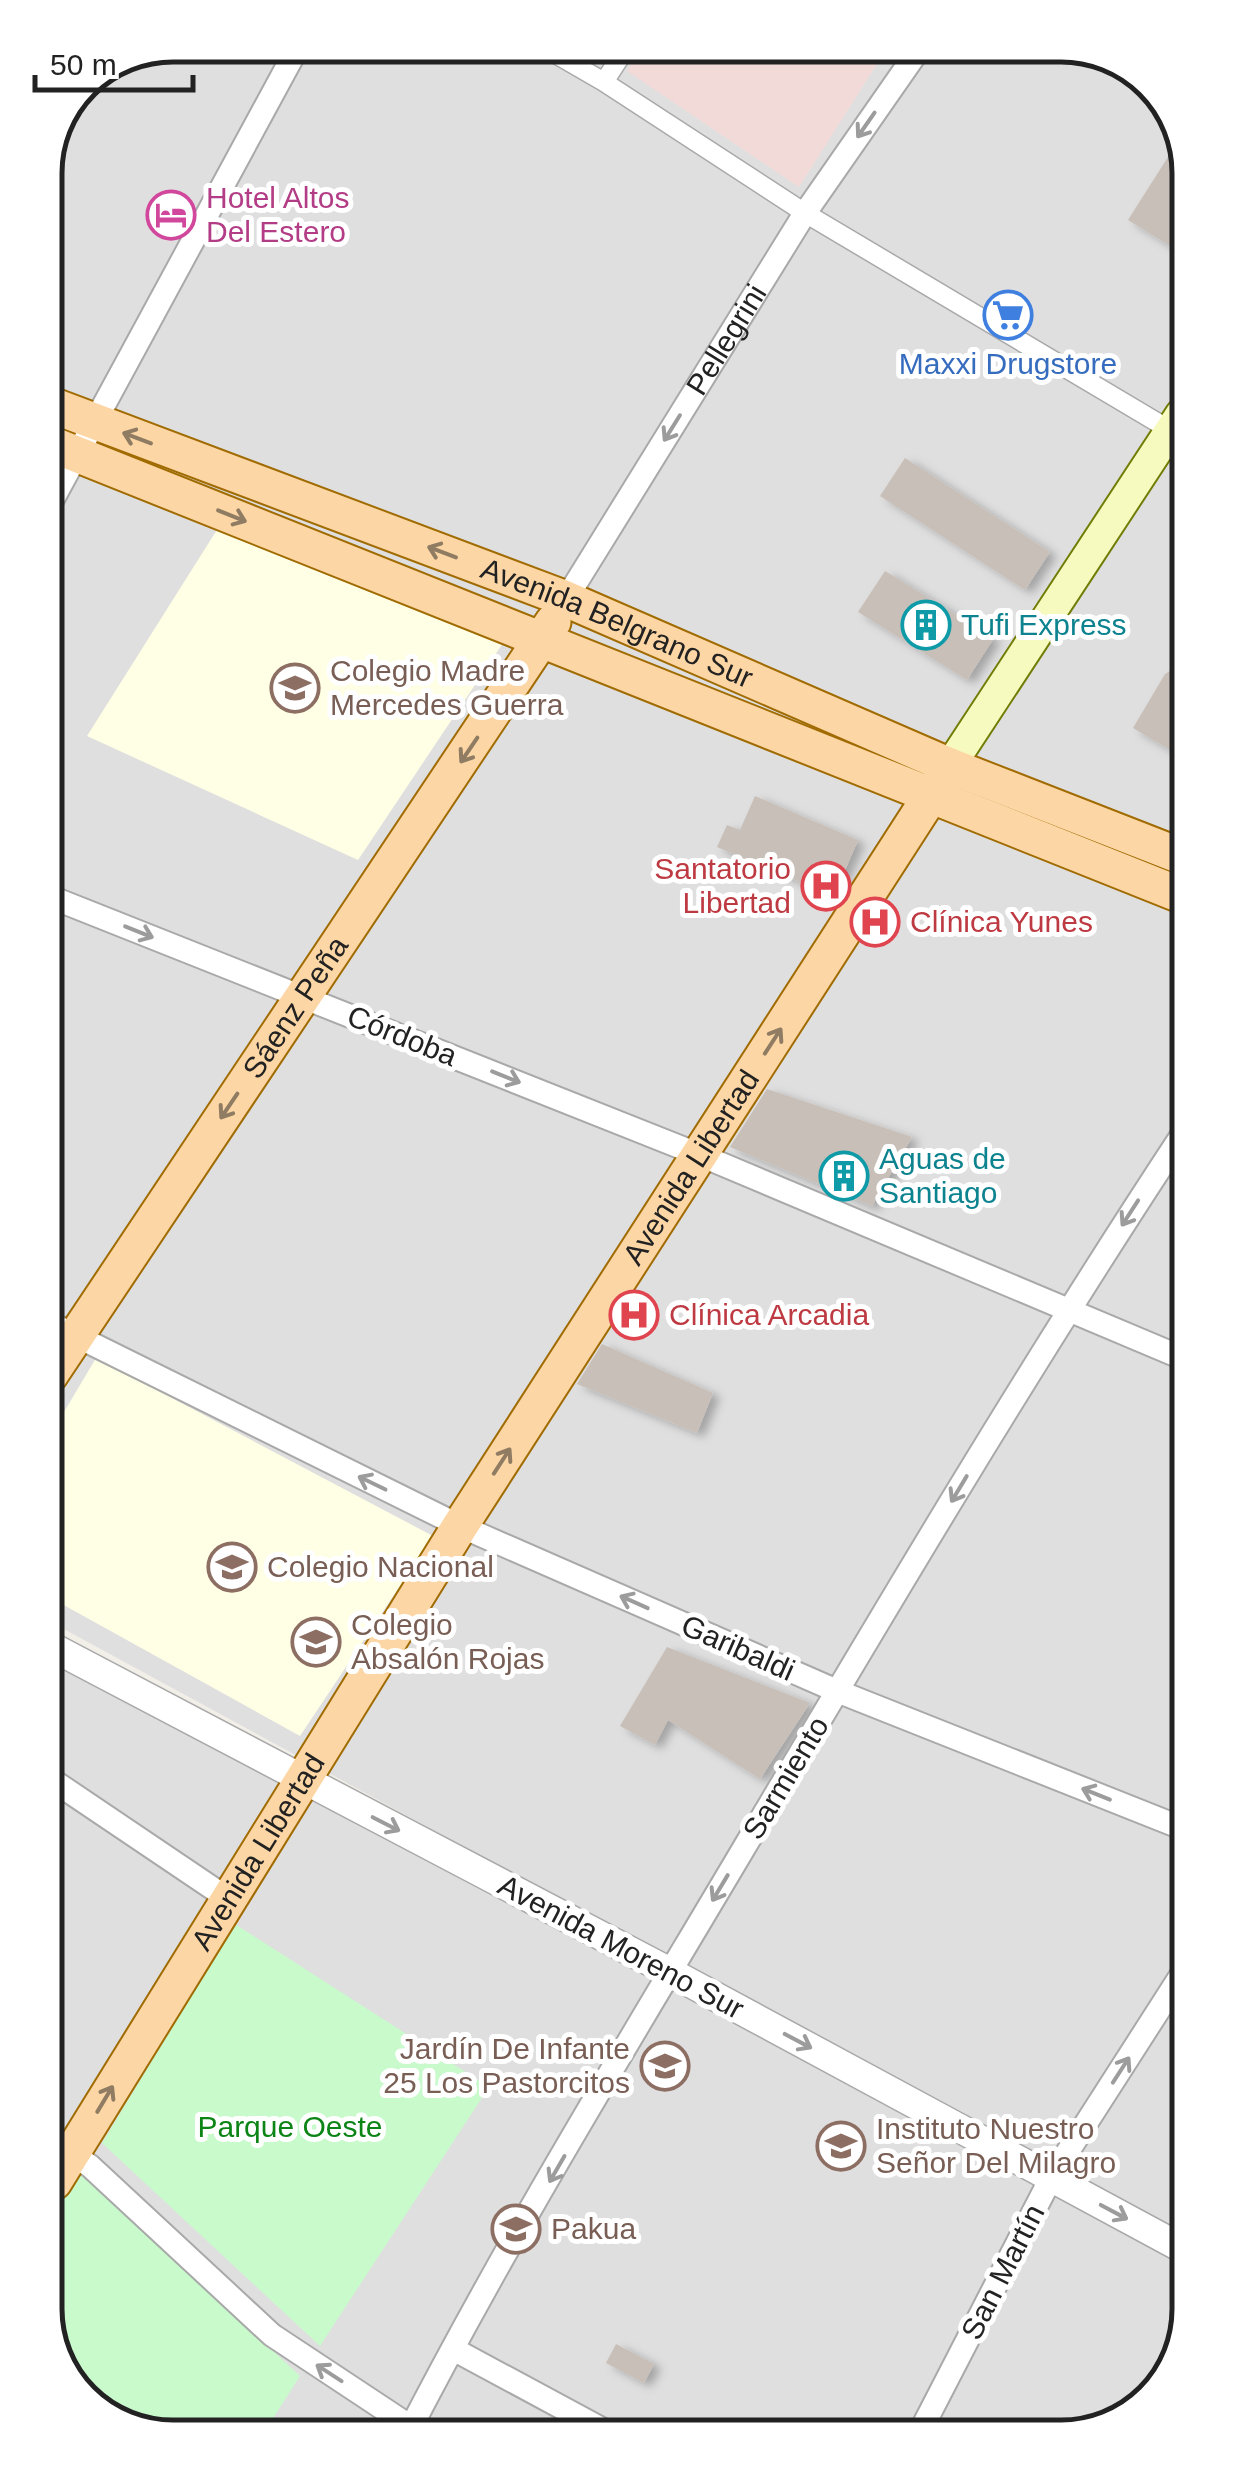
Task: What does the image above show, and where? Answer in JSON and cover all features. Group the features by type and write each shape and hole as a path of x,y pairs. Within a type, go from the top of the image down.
{"main road":[{"name":"Avenida Belgrano Sur","path":"63,410 566,599 950,766 1172,853"},
{"name":"Avenida Libertad","path":"63,2154 460,1526 950,766 1172,437"},
{"name":"Avenida Belgrano Sur","path":"63,448 1172,892"},
{"name":"Pellegrini","path":"543,640 566,599"},
{"name":"Sáenz Peña","path":"63,1329 302,996 543,640"}],"street":[{"path":"63,447 93,422 289,63"},
{"path":"571,63 805,213 1172,435"},
{"path":"604,82 616,63"},
{"name":"Pellegrini","path":"566,599 805,213 909,63"},
{"name":"Córdoba","path":"63,902 700,1154 1172,1354"},
{"name":"Sarmiento","path":"415,2420 670,1972 837,1691 1066,1311 1172,1150"},
{"name":"Garibaldi","path":"63,1330 460,1526 837,1691 1172,1824"},
{"name":"Avenida Moreno Sur","path":"63,1653 670,1972 1172,2243"},
{"path":"63,1787 227,1898"},
{"name":"San Martín","path":"926,2420 1051,2178 1172,1991"},
{"path":"63,2161 272,2335 393,2420"},
{"path":"454,2349 584,2420"}],"shaded area":[{"path":"173,63 1068,63 1096,68 1122,81 1157,118 1172,173 1172,2232 63,1629 63,166 66,145 85,106 100,90 131,71"},
{"path":"632,63 878,63 799,187 627,71"},
{"name":"Colegio Madre Mercedes Guerra","path":"220,525 505,640 358,860 87,736"},
{"name":"Colegio Nacional","path":"96,1358 433,1536 300,1736 63,1605 63,1414"},
{"path":"63,1653 1172,2245 1169,2331 1153,2371 1122,2402 1103,2412 1061,2420 166,2420 138,2415 112,2402 77,2365 65,2331 63,2310"}],"green space":[{"name":"Parque Oeste","path":"235,1924 489,2087 320,2346 102,2143"},
{"path":"73,2165 300,2376 272,2420 166,2420 138,2415 112,2402 85,2377 65,2331 63,2181"}],"building":[{"path":"1169,155 1172,247 1128,220"},
{"path":"905,458 1050,552 1025,590 880,496"},
{"name":"Tufi Express","path":"885,571 994,638 967,680 858,612"},
{"path":"1172,670 1172,751 1133,728 1165,674"},
{"path":"755,796 858,840 834,896 717,847 727,825 740,830"},
{"name":"Aguas de Santiago","path":"767,1089 912,1137 872,1206 730,1147"},
{"path":"602,1344 713,1393 697,1433 577,1384"},
{"path":"667,1647 810,1703 760,1779 668,1720 655,1745 620,1726"},
{"path":"616,2344 654,2364 644,2383 606,2363"}],"place":[{"name":"Hotel Altos Del Estero","path":"171,215"},
{"name":"Maxxi Drugstore","path":"1008,315"},
{"name":"Tufi Express","path":"926,625"},
{"name":"Colegio Madre Mercedes Guerra","path":"295,688"},
{"name":"Santatorio Libertad","path":"826,886"},
{"name":"Clínica Yunes","path":"875,922"},
{"name":"Aguas de Santiago","path":"844,1176"},
{"name":"Clínica Arcadia","path":"634,1315"},
{"name":"Colegio Nacional","path":"232,1567"},
{"name":"Colegio Absalón Rojas","path":"316,1642"},
{"name":"Jardín De Infante 25 Los Pastorcitos","path":"665,2066"},
{"name":"Instituto Nuestro Señor Del Milagro","path":"841,2146"},
{"name":"Pakua","path":"516,2229"}]}
